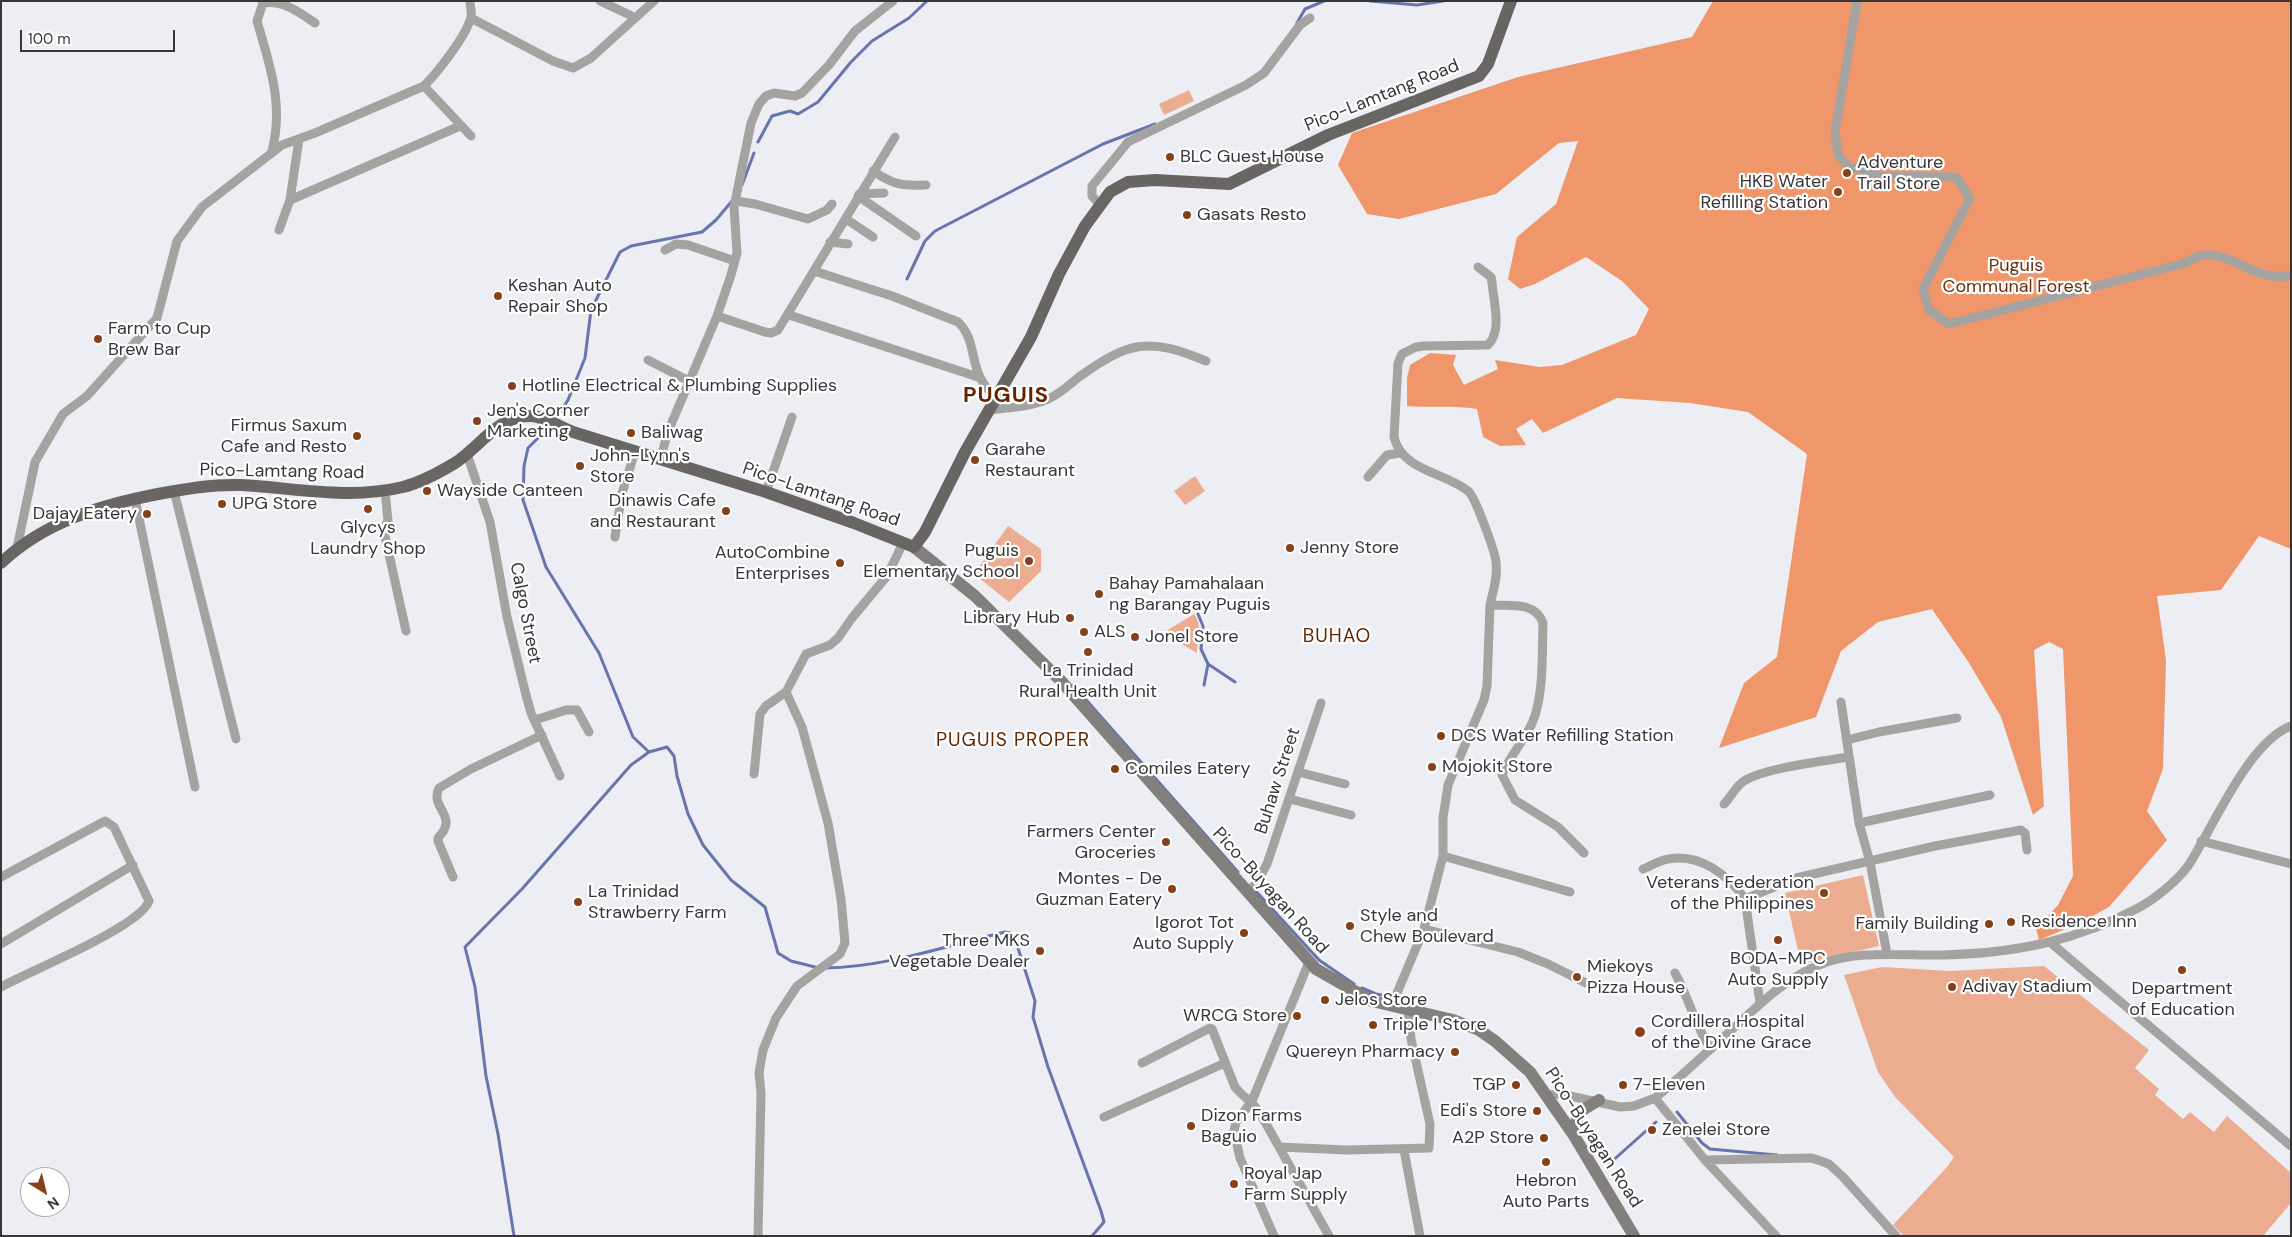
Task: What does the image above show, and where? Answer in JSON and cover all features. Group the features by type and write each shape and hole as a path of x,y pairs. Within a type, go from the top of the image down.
{"main road":[{"name":"Pico-Lamtang Road","path":"1,563 17,548 74,517 100,507 174,491 238,485 325,494 385,490 405,486 455,463 496,428 510,421 530,416 542,418 559,427 635,452 661,458 766,492 909,545 925,532 988,410 1032,337 1060,274 1085,226 1110,192 1128,182 1155,180 1229,184 1328,135 1479,76 1488,64 1511,1"},
{"name":"Pico-Buyagan Road","path":"909,545 975,596 1061,680 1251,887 1309,962 1321,973 1363,997 1453,1020 1486,1034 1530,1072 1548,1095 1572,1132 1634,1236"},
{"path":"1572,1132 1581,1111 1598,1100"}],"street":[{"path":"17,548 35,462 63,414 94,388 157,318 177,241 202,207 282,144 299,139 424,86 436,74 471,18 470,1"},
{"path":"600,1 634,17"},
{"path":"471,18 553,61 573,68 591,58 634,17 654,1"},
{"path":"661,458 667,434 717,316 737,253 736,201 751,123 759,104 766,96 774,93 795,96 802,93 829,65 855,31 893,1"},
{"path":"1857,1 1835,132 1838,155 1849,167 1882,176 1956,177 1970,198 1924,289 1929,310 1949,324 2182,264 2204,255 2223,257 2251,271 2283,277 2291,275"},
{"path":"272,151 278,129 277,98 257,21 260,10 263,3 272,2 297,10 315,23"},
{"path":"1100,205 1092,196 1092,186 1128,142 1246,85 1264,73 1300,25 1310,18"},
{"path":"424,86 471,136"},
{"path":"290,200 460,126"},
{"path":"717,316 771,333 778,330 895,136"},
{"path":"279,230 290,200 299,139"},
{"path":"873,171 897,184 910,186 926,185"},
{"path":"859,195 884,193"},
{"path":"859,195 916,236"},
{"path":"736,201 755,204 808,219 826,210 832,204"},
{"path":"846,219 873,237"},
{"path":"830,242 848,244"},
{"path":"665,250 676,244 688,245 734,261"},
{"path":"1392,1005 1424,929 1443,856 1442,818 1448,785 1475,725 1487,686 1490,605 1496,578 1496,561 1472,496 1438,474 1414,464 1400,453 1394,436 1400,356 1416,347 1488,345 1491,342 1496,323 1492,282 1488,274 1478,267"},
{"path":"814,271 904,301 961,325 974,358 978,377 985,389 997,397"},
{"path":"789,314 978,377"},
{"path":"988,410 1013,408 1048,399 1107,359 1138,346 1157,345 1168,347 1206,361"},
{"path":"648,360 689,381"},
{"path":"766,492 792,417"},
{"path":"615,537 622,493 635,452"},
{"path":"1368,477 1388,456 1400,453"},
{"name":"Calgo Street","path":"467,454 490,522 512,641 535,720 560,776"},
{"path":"385,490 388,521 384,528 385,536 406,631"},
{"path":"174,491 236,739"},
{"path":"135,499 195,786"},
{"path":"754,774 760,714 766,706 786,692 804,655 830,645 838,638 909,545"},
{"path":"1490,605 1530,607 1537,611 1543,623 1537,706 1530,727 1515,749 1502,775 1505,785 1514,800 1558,827 1584,853"},
{"path":"758,1236 761,1093 759,1073 763,1050 776,1018 791,993 803,980 840,954 845,942 837,870 828,824 802,727 786,692"},
{"path":"1841,702 1859,823 1870,862 1886,954"},
{"name":"Buhaw Street","path":"1251,887 1267,864 1321,703"},
{"path":"535,720 566,710 577,710 589,732"},
{"path":"1847,740 1879,732 1957,718"},
{"path":"1548,1095 1561,1094 1598,1100 1620,1107 1634,1106 1655,1098 1774,991 1801,973 1822,964 1866,955 1952,954 2014,950 2051,944 2109,922 2142,906 2163,890 2186,868 2201,841 2262,747 2280,730 2291,726"},
{"path":"453,877 438,841 438,838 446,830 447,824 438,802 437,792 439,788 542,735"},
{"path":"1724,804 1744,781 1756,776 1812,762 1849,757"},
{"path":"1298,772 1345,784"},
{"path":"1859,823 1990,795"},
{"path":"1290,799 1351,815"},
{"path":"1,877 105,821 114,827 149,898 146,907 122,926 84,947 1,987"},
{"path":"1745,899 1796,878 2021,830 2025,832 2028,850"},
{"path":"2201,841 2291,864"},
{"path":"1443,856 1570,892"},
{"path":"1643,869 1668,858 1696,861 1724,874 1745,899 1760,1004"},
{"path":"1,944 133,865"},
{"path":"1424,929 1518,952 1548,964 1586,983"},
{"path":"2051,944 2291,1146"},
{"path":"1274,1236 1234,1140 1236,1122 1252,1101 1309,962"},
{"path":"1675,973 1687,994 1700,1034 1711,1049"},
{"path":"1278,1147 1428,1149 1430,1146 1430,1124 1411,1039 1408,1010"},
{"path":"1142,1063 1210,1028 1215,1032 1235,1087 1241,1094 1252,1101 1330,1236"},
{"path":"1104,1117 1225,1063"},
{"path":"1655,1098 1705,1160 1776,1236"},
{"path":"1404,1150 1420,1236"},
{"path":"1705,1160 1812,1158 1829,1164 1896,1236"}],"shaded area":[{"path":"1189,90 1194,101 1164,115 1159,104"},
{"path":"1195,476 1205,491 1185,505 1174,491"},
{"path":"1008,526 1041,549 1041,571 1009,602 974,574"},
{"path":"1194,614 1199,628 1197,653 1163,633"},
{"path":"1863,875 1879,946 1801,964 1785,893"},
{"path":"2044,966 2149,1050 2135,1068 2159,1089 2155,1095 2183,1119 2190,1112 2214,1132 2227,1116 2291,1173 2291,1203 2263,1236 1904,1236 1893,1225 1954,1157 1895,1097 1878,1072 1844,975 1882,967 1950,971"}],"green space":[{"name":"Puguis Communal Forest","path":"1713,1 2291,1 2291,549 2259,536 2221,590 2157,596 2166,660 2163,769 2147,811 2167,840 2109,907 2078,924 2039,940 2036,929 2058,905 2073,876 2063,649 2049,642 2034,650 2044,806 2033,815 2001,717 1969,663 1932,609 1878,622 1841,651 1816,717 1719,748 1744,683 1777,657 1807,454 1748,412 1690,403 1617,398 1543,433 1532,419 1516,429 1526,445 1500,446 1483,437 1477,409 1407,406 1407,378 1410,365 1430,353 1456,355 1453,365 1464,385 1498,369 1495,360 1540,367 1562,365 1636,335 1649,309 1622,281 1586,257 1535,284 1520,289 1508,279 1517,237 1556,204 1578,141 1559,143 1496,194 1399,219 1367,214 1338,165 1352,133 1518,77 1692,37"}],"waterway":[{"path":"758,142 772,116 790,111 798,114 818,102 851,62 872,41 909,18 927,1"},
{"path":"1297,23 1305,9 1324,1"},
{"path":"1370,1 1417,5 1443,1"},
{"path":"907,279 925,241 935,231 1103,144 1155,124"},
{"path":"742,185 754,153"},
{"path":"555,420 568,400 585,358 591,310 620,252 631,246 702,232 716,220 732,201"},
{"path":"551,425 528,448 524,466 523,500 546,567 599,653 633,737 649,752"},
{"path":"1198,614 1203,626 1201,649 1208,664 1204,685"},
{"path":"1208,664 1235,682"},
{"path":"1073,685 1238,872"},
{"path":"514,1236 498,1134 486,1076 475,987 465,947 522,889 631,765 649,752 667,747 674,756 677,776 688,814 703,845 731,880 765,907 778,953 791,961 819,968"},
{"path":"1252,887 1319,960 1354,984"},
{"path":"825,968 848,967 893,960 1005,932 1011,933 1017,945 1035,1001 1033,1017 1048,1067 1104,1222 1092,1236"},
{"path":"1362,988 1376,994 1392,997"},
{"path":"1677,1112 1702,1143 1710,1149 1777,1155"},
{"path":"1609,1164 1656,1122"}],"place":[{"name":"BLC Guest House","path":"1170,157"},
{"name":"Adventure Trail Store","path":"1847,173"},
{"name":"HKB Water Refilling Station","path":"1838,192"},
{"name":"Gasats Resto","path":"1187,215"},
{"name":"Keshan Auto Repair Shop","path":"498,296"},
{"name":"Farm to Cup Brew Bar","path":"98,339"},
{"name":"Hotline Electrical & Plumbing Supplies","path":"512,386"},
{"name":"Jen's Corner Marketing","path":"477,421"},
{"name":"Baliwag","path":"631,433"},
{"name":"Firmus Saxum Cafe and Resto","path":"357,436"},
{"name":"Garahe Restaurant","path":"975,460"},
{"name":"John-Lynn's Store","path":"580,466"},
{"name":"Wayside Canteen","path":"427,491"},
{"name":"UPG Store","path":"222,504"},
{"name":"Glycys Laundry Shop","path":"368,509"},
{"name":"Dinawis Cafe and Restaurant","path":"726,511"},
{"name":"Dajay Eatery","path":"147,514"},
{"name":"Jenny Store","path":"1290,548"},
{"name":"Puguis Elementary School","path":"1029,561"},
{"name":"AutoCombine Enterprises","path":"840,563"},
{"name":"Bahay Pamahalaan ng Barangay Puguis","path":"1099,594"},
{"name":"Library Hub","path":"1070,618"},
{"name":"ALS","path":"1084,632"},
{"name":"Jonel Store","path":"1135,637"},
{"name":"La Trinidad Rural Health Unit","path":"1088,652"},
{"name":"DCS Water Refilling Station","path":"1441,736"},
{"name":"Mojokit Store","path":"1432,767"},
{"name":"Comiles Eatery","path":"1115,769"},
{"name":"Farmers Center Groceries","path":"1166,842"},
{"name":"Montes - De Guzman Eatery","path":"1172,889"},
{"name":"Veterans Federation of the Philippines","path":"1824,893"},
{"name":"La Trinidad Strawberry Farm","path":"578,902"},
{"name":"Residence Inn","path":"2011,922"},
{"name":"Family Building","path":"1989,924"},
{"name":"Style and Chew Boulevard","path":"1350,926"},
{"name":"Igorot Tot Auto Supply","path":"1244,933"},
{"name":"BODA-MPC Auto Supply","path":"1778,940"},
{"name":"Three MKS Vegetable Dealer","path":"1040,951"},
{"name":"Department of Education","path":"2182,970"},
{"name":"Miekoys Pizza House","path":"1577,977"},
{"name":"Adivay Stadium","path":"1952,987"},
{"name":"Jelos Store","path":"1325,1000"},
{"name":"WRCG Store","path":"1297,1016"},
{"name":"Triple I Store","path":"1373,1025"},
{"name":"Cordillera Hospital of the Divine Grace","path":"1640,1032"},
{"name":"Quereyn Pharmacy","path":"1455,1052"},
{"name":"TGP","path":"1516,1085"},
{"name":"7-Eleven","path":"1623,1085"},
{"name":"Edi's Store","path":"1537,1111"},
{"name":"Dizon Farms Baguio","path":"1191,1126"},
{"name":"Zenelei Store","path":"1652,1130"},
{"name":"A2P Store","path":"1544,1138"},
{"name":"Hebron Auto Parts","path":"1546,1162"},
{"name":"Royal Jap Farm Supply","path":"1234,1184"}],"district":[{"name":"PUGUIS","path":"1006,396"},
{"name":"BUHAO","path":"1337,637"},
{"name":"PUGUIS PROPER","path":"1013,741"}]}
